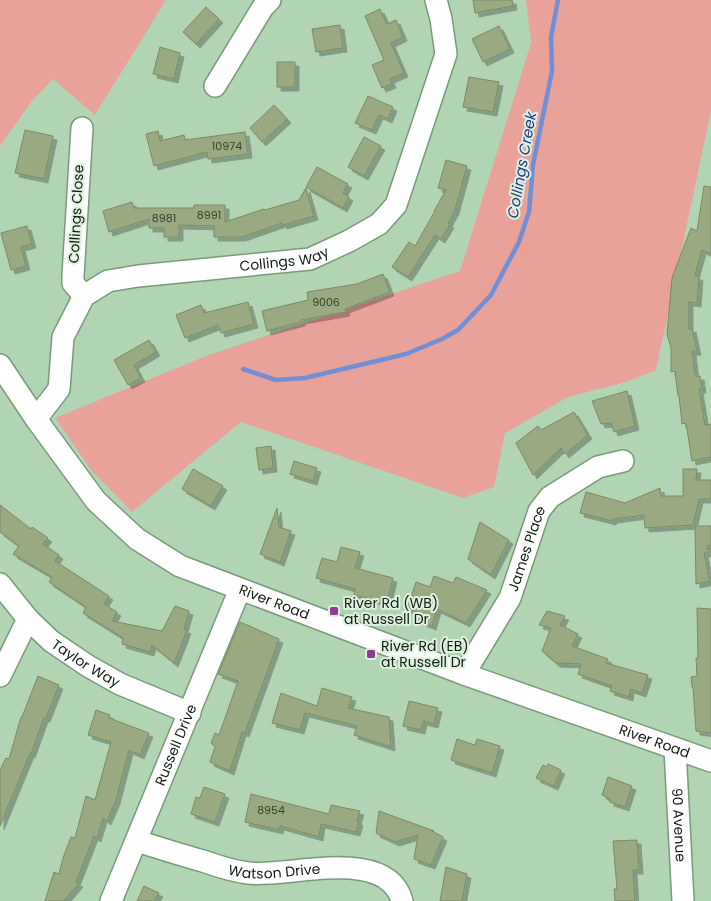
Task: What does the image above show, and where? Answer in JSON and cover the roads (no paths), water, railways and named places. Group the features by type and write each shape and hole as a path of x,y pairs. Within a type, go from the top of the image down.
{"street":[{"path":"215,86 263,7 270,0"},
{"name":"Collings Way","path":"84,296 108,281 138,276 310,259 349,241 379,224 396,205 446,54 436,0"},
{"name":"Collings Close","path":"82,128 73,276 74,283 84,296"},
{"path":"36,419 59,388 63,337 84,296"},
{"name":"River Road","path":"0,365 36,419 96,502 137,539 180,566 464,674 711,761"},
{"name":"James Place","path":"464,674 510,598 539,511 550,497 598,467 624,461"},
{"name":"Taylor Way","path":"0,584 28,619 52,641 88,666 120,684 190,713"},
{"name":"Russell Drive","path":"111,901 240,589"},
{"path":"0,676 28,619"},
{"name":"90 Avenue","path":"675,749 683,901"},
{"name":"Watson Drive","path":"137,841 247,873 358,868 375,872 384,877 393,885 402,901"}],"waterway":[{"name":"Collings Creek","path":"243,369 276,380 305,378 406,354 458,330 491,295 519,242 529,212 533,165 552,71 551,37 558,0"}],"place":[{"name":"River Rd (WB) at Russell Dr","path":"334,611"},
{"name":"River Rd (EB) at Russell Dr","path":"371,654"}]}
